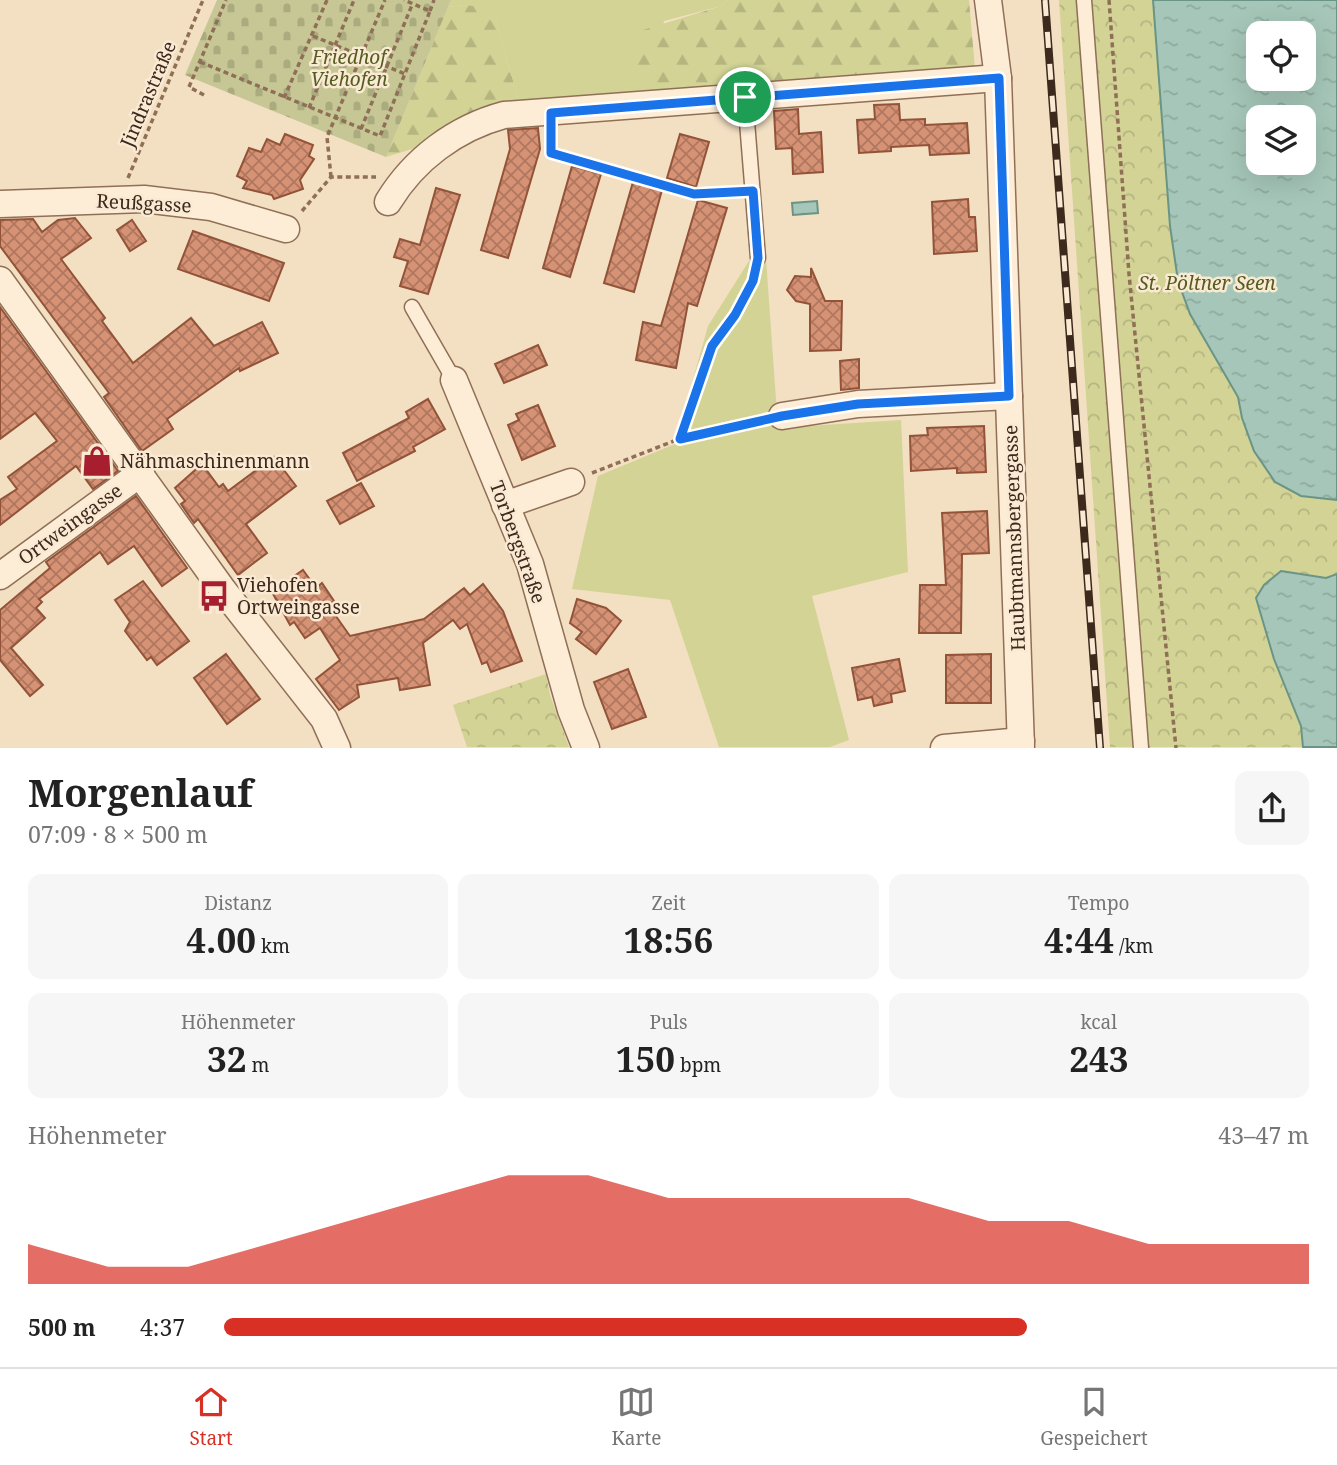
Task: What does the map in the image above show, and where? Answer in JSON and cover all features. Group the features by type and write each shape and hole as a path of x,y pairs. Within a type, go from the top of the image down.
{"street":[{"name":"Haubtmannsbergergasse","path":"988,0 999,78 1021,744"},
{"path":"388,202 403,178 431,152 477,122 505,115 999,78"},
{"name":"Reußgasse","path":"0,204 119,199 211,207 286,229"},
{"path":"0,280 223,590 324,719 337,747"},
{"name":"Torbergstraße","path":"454,380 530,564 571,710 586,747"},
{"path":"782,416 858,404 1009,396"},
{"name":"Ortweingasse","path":"0,576 141,473"},
{"path":"505,505 571,482"},
{"path":"944,747 1021,744"}],"lane":[{"path":"1084,0 1141,747"},
{"path":"745,97 758,258"},
{"path":"412,307 454,380"}],"path":[{"name":"Jindrastraße","path":"119,199 203,0"},
{"path":"204,95 189,87 226,0"},
{"path":"284,98 327,0"},
{"path":"309,108 354,0"},
{"path":"286,229 331,177 327,137 385,0"},
{"path":"404,0 430,11"},
{"path":"200,62 380,136 434,0"},
{"path":"1109,0 1129,274 1176,747"},
{"path":"361,129 413,4"},
{"path":"312,36 405,74"},
{"path":"551,113 551,153 694,194 753,191"},
{"path":"331,177 403,178"},
{"path":"680,439 712,346 735,315 753,281 758,258"},
{"path":"571,482 680,439 782,416"}],"green space":[{"name":"Friedhof Viehofen","path":"217,0 451,0 386,157 185,75"},
{"path":"451,0 728,0 721,6 664,21 655,96 519,102 496,20 464,5 448,7"},
{"path":"728,0 969,0 975,69 655,96 636,79 633,50 643,30 721,6"},
{"name":"St. Pöltner Seen","path":"1059,0 1337,0 1337,747 1110,747"},
{"path":"448,7 482,7 496,20 519,102 446,126 415,148 386,157"},
{"path":"766,259 778,428 901,420 908,572 812,596 849,740 830,747 719,747 670,600 572,589 598,476 675,444 708,326 749,261"},
{"path":"546,674 550,695 569,747 467,747 453,705"}],"water":[{"path":"1153,0 1337,0 1337,500 1301,496 1275,482 1254,451 1242,418 1238,397 1190,314 1178,281 1170,226"},
{"path":"817,201 818,213 793,215 792,203"},
{"path":"1281,571 1326,578 1337,574 1337,747 1303,747 1301,726 1274,659 1256,598 1264,585"}],"building":[{"path":"899,104 900,120 925,119 925,125 967,123 969,153 930,155 929,145 891,147 891,151 859,153 857,120 875,119 874,105"},
{"path":"798,109 799,134 821,132 823,172 793,174 792,148 776,149 774,111"},
{"path":"538,128 540,149 508,258 481,250 510,149 508,130"},
{"path":"285,134 313,145 309,156 314,159 300,180 303,189 274,199 272,195 243,188 247,181 237,176 249,148 261,152 267,139 280,145"},
{"path":"680,134 709,142 696,187 667,178"},
{"path":"572,166 601,174 570,277 543,268"},
{"path":"633,182 662,190 634,292 604,283"},
{"path":"436,188 460,195 428,294 400,286 408,261 394,257 400,239 420,245"},
{"path":"968,199 969,217 975,217 977,251 934,254 932,202"},
{"path":"698,200 727,208 697,306 688,303 676,368 636,360 643,322 661,326"},
{"path":"75,218 91,238 61,259 105,318 102,321 133,363 191,318 214,346 262,322 278,353 240,371 239,368 167,419 173,429 142,451 104,397 109,393 0,246 0,220 33,219 42,232 58,220"},
{"path":"132,220 146,241 130,251 117,230"},
{"path":"193,231 284,263 269,301 178,269"},
{"path":"811,268 825,301 842,301 841,350 810,351 810,304 796,301 787,290 795,276 811,277"},
{"path":"0,307 118,471 93,489 76,466 0,525 0,500 17,489 8,477 57,441 35,413 0,439"},
{"path":"538,345 547,365 504,383 495,364"},
{"path":"859,359 859,388 841,390 840,361"},
{"path":"428,399 445,429 413,447 415,451 357,481 343,453 409,418 406,412"},
{"path":"538,405 555,446 522,460 508,425 519,420 516,414"},
{"path":"984,426 986,472 957,473 957,468 911,471 910,436 928,435 927,428"},
{"path":"274,457 296,486 246,524 267,553 238,575 198,519 194,523 181,504 185,501 175,488 202,464 219,487 223,484 228,491"},
{"path":"361,483 374,506 340,524 327,501"},
{"path":"136,496 187,568 162,586 134,546 108,564 100,552 39,599 42,602 36,608 45,618 11,648 43,685 30,696 0,660 0,610 50,568 46,562"},
{"path":"987,511 989,553 962,554 961,633 919,633 920,585 946,585 942,513"},
{"path":"303,570 316,588 322,583 334,601 328,605 350,636 424,619 464,588 470,595 483,584 503,611 522,661 491,672 487,662 482,664 467,624 460,629 453,620 423,643 430,685 400,690 398,678 357,685 359,697 339,710 316,679 340,660 320,628 305,638 294,622 290,625 272,592"},
{"path":"143,581 189,641 157,665 151,657 147,660 125,631 130,622 115,600"},
{"path":"577,599 606,608 621,621 596,654 576,639 582,632 570,623"},
{"path":"226,654 260,699 227,724 194,678"},
{"path":"991,654 991,703 946,703 946,655"},
{"path":"899,659 905,691 891,694 892,702 874,706 872,697 858,700 852,668"},
{"path":"628,669 646,717 612,729 594,682"}],"railway":[{"path":"1045,0 1100,748"}],"place":[{"name":"Nähmaschinenmann","path":"97,461"},
{"name":"Viehofen Ortweingasse","path":"214,596"}],"route":[{"path":"999,78 1009,396 858,404 782,416 680,439 712,346 735,315 753,281 758,258 753,191 694,194 551,153 551,113 745,97 999,78"}]}
